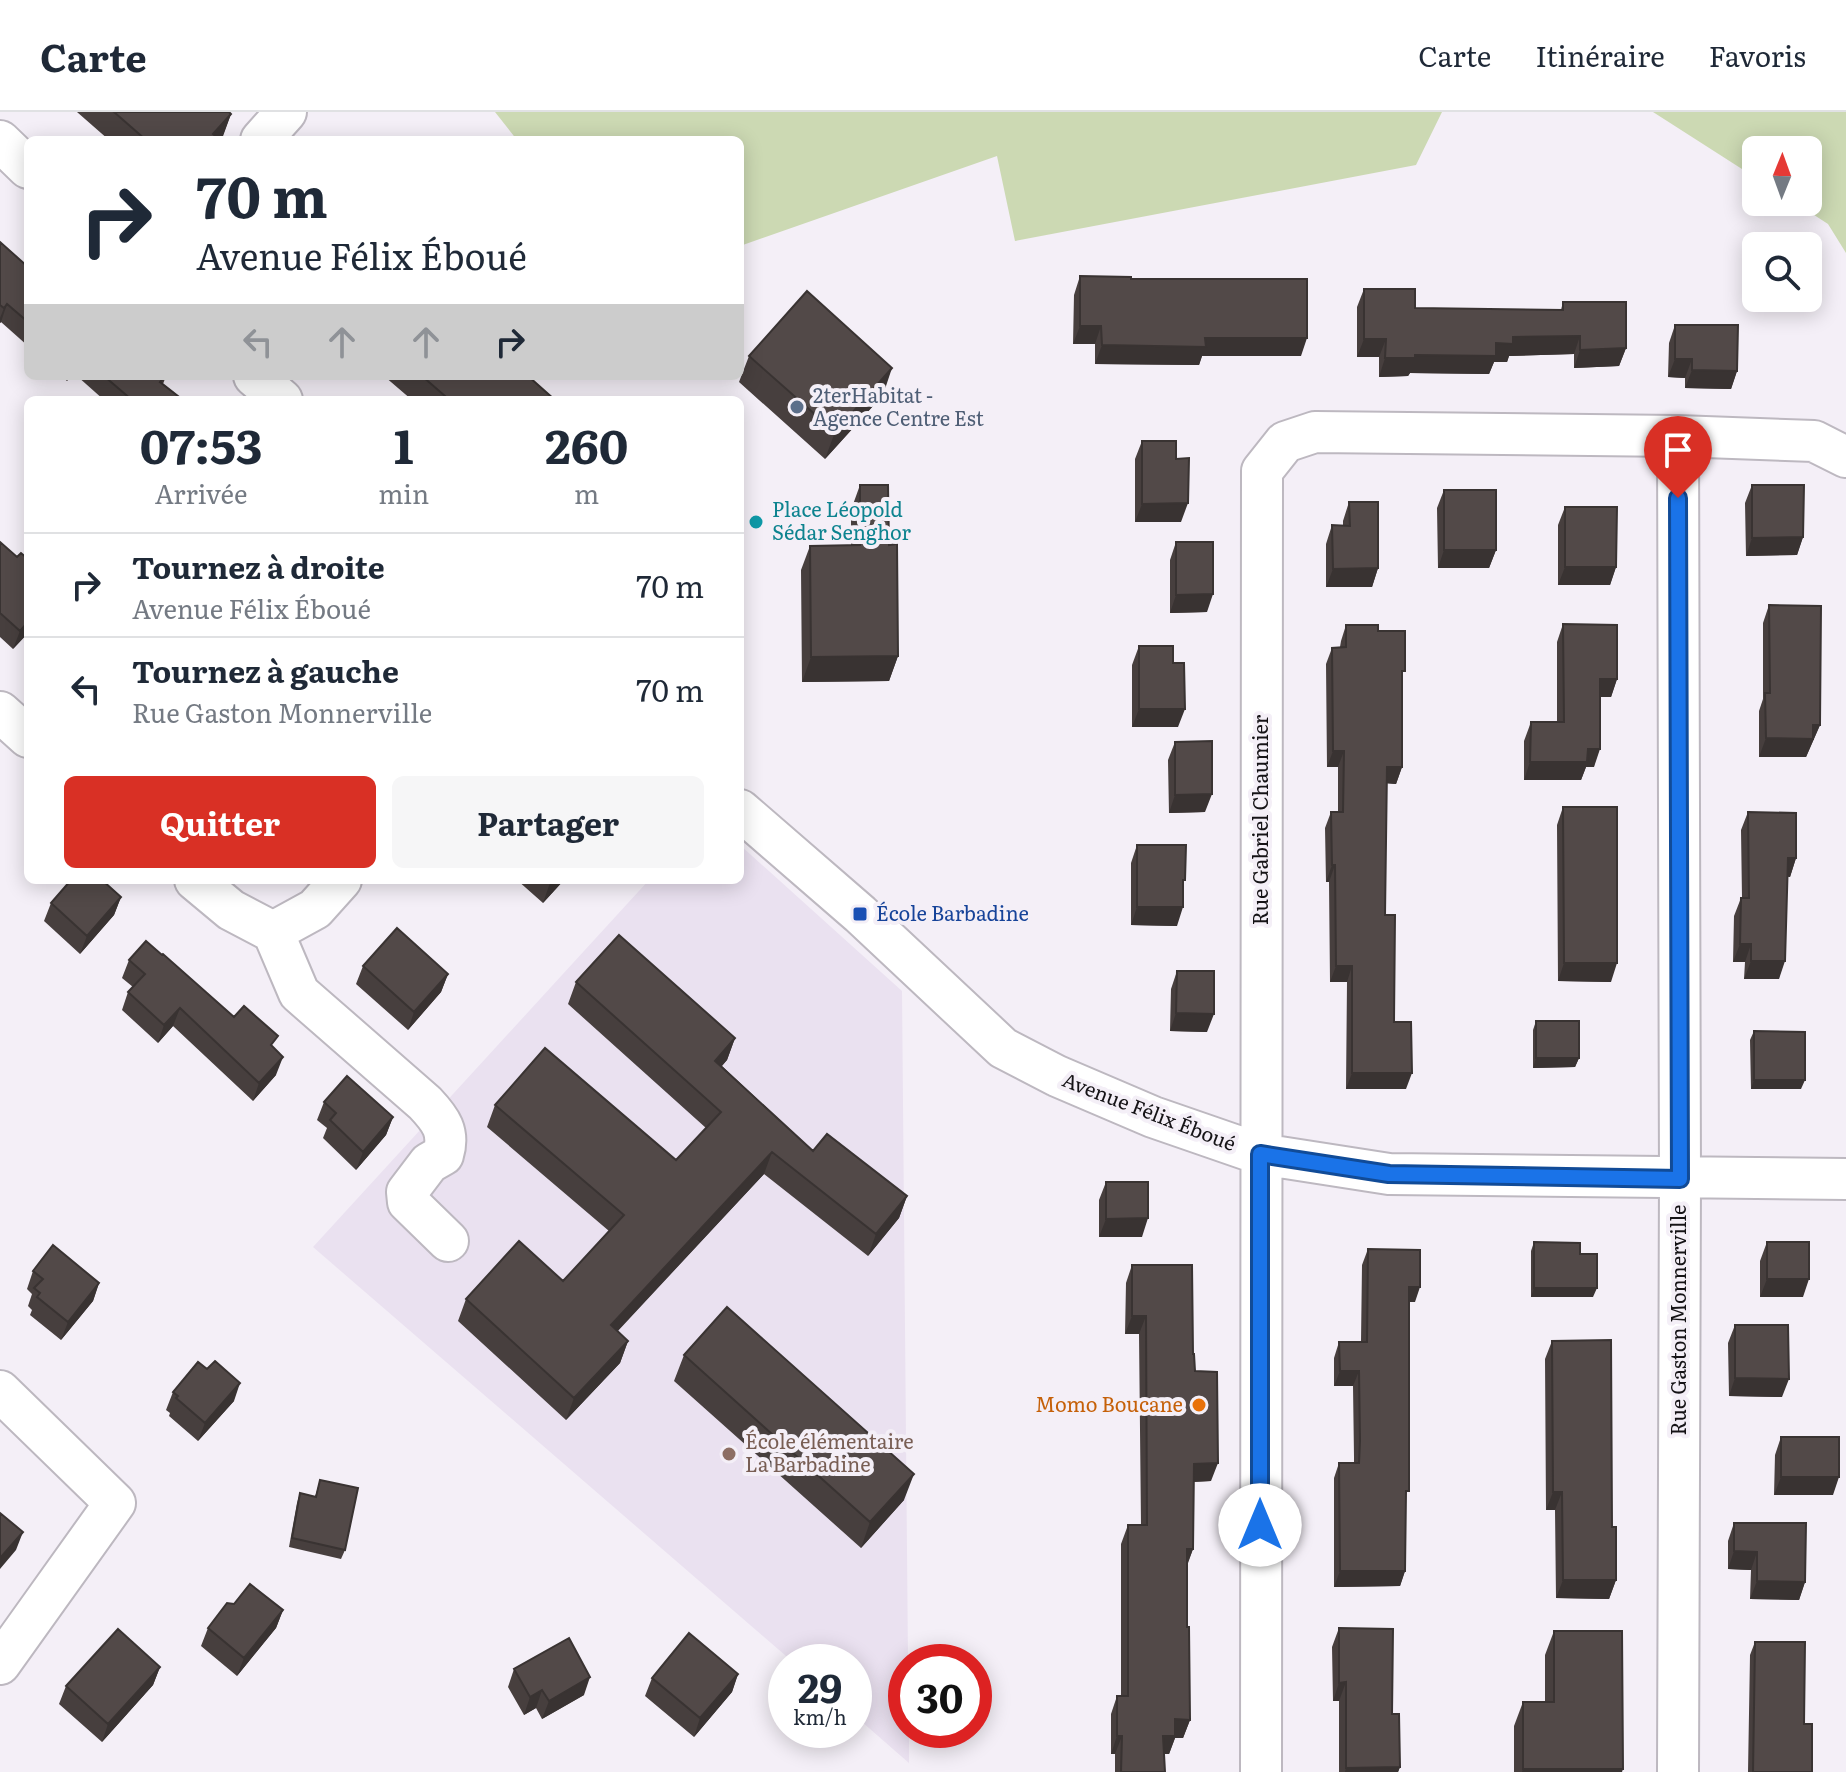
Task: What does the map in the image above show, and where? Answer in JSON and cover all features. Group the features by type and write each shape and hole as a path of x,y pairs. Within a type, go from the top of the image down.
{"street":[{"path":"265,136 286,112"},
{"path":"0,141 24,164"},
{"path":"259,380 277,396"},
{"name":"Rue Gabriel Chaumier","path":"1261,1772 1262,471 1285,442 1315,432 1678,436 1814,441 1846,457"},
{"name":"Rue Gaston Monnerville","path":"1678,436 1678,1772"},
{"path":"0,712 24,733"},
{"name":"Avenue Félix Éboué","path":"744,813 860,914 1003,1048 1057,1076 1153,1117 1260,1154 1389,1174 1846,1179"},
{"path":"200,884 231,910 273,932 299,993 425,1103 441,1123 446,1132 443,1155 429,1163 407,1192 407,1197 408,1202 448,1241"},
{"path":"273,932 315,909 337,884"},
{"path":"0,1391 115,1503 0,1664"}],"shaded area":[{"name":"École élémentaire La Barbadine","path":"744,849 902,991 908,1644 888,1644 888,1745 872,1731 872,1644 772,1644 313,1247 645,884 744,884"},
{"name":"École élémentaire La Barbadine","path":"892,1748 909,1748 909,1763"}],"green space":[{"path":"495,112 1442,112 1416,165 1015,241 997,156 744,245 744,136 514,136"},
{"path":"1653,112 1846,112 1846,253 1828,224 1816,216 1822,216 1822,136 1742,136 1742,169"}],"building":[{"path":"114,112 231,114 213,134 215,136 141,136"},
{"path":"0,242 24,263 24,319 7,304 4,308 0,305"},
{"path":"1080,276 1307,279 1307,338 1205,338 1206,347 1102,345 1101,326 1080,326"},
{"path":"1364,289 1415,289 1415,308 1563,310 1563,302 1626,302 1626,348 1580,350 1580,336 1513,337 1513,344 1496,343 1496,356 1415,355 1415,358 1385,358 1386,339 1364,339"},
{"path":"807,291 892,368 835,432 749,356"},
{"path":"1675,325 1738,325 1737,371 1692,370 1692,359 1675,359"},
{"path":"109,380 162,380 160,382 178,396 127,396"},
{"path":"427,380 532,380 550,396 445,396"},
{"path":"1142,441 1176,441 1176,459 1189,458 1188,503 1142,504"},
{"path":"860,485 888,485 889,545 897,544 898,656 811,657 810,546 860,545"},
{"path":"1752,485 1804,485 1803,537 1752,538"},
{"path":"1444,490 1496,490 1496,550 1444,550"},
{"path":"1349,502 1378,502 1378,568 1333,569 1332,525 1350,526"},
{"path":"1565,507 1617,507 1616,567 1565,567"},
{"path":"0,542 17,557 21,553 24,556 24,626 20,631 0,613"},
{"path":"1176,542 1213,542 1213,594 1176,595"},
{"path":"1769,605 1821,606 1820,725 1813,725 1813,739 1766,738 1765,693 1770,693"},
{"path":"1563,624 1617,625 1617,679 1600,679 1600,749 1588,749 1587,762 1530,762 1531,722 1564,722"},
{"path":"1346,625 1378,625 1378,631 1405,631 1402,767 1387,767 1385,915 1395,915 1394,1022 1411,1022 1412,1073 1352,1073 1352,966 1336,966 1331,812 1343,812 1344,751 1333,751 1332,648 1346,647"},
{"path":"1139,646 1173,646 1173,663 1184,663 1185,709 1139,709"},
{"path":"1212,741 1212,794 1175,795 1175,742"},
{"path":"1563,807 1617,807 1617,963 1564,963"},
{"path":"1748,812 1796,813 1796,858 1788,858 1785,961 1751,961 1751,944 1740,944 1741,898 1749,898"},
{"path":"1137,845 1186,845 1183,907 1137,907"},
{"path":"68,884 106,884 121,897 87,936 51,903"},
{"path":"397,928 448,974 414,1012 363,966"},
{"path":"619,935 735,1038 715,1061 813,1151 827,1134 907,1196 876,1234 772,1152 611,1325 628,1341 574,1398 466,1299 519,1241 563,1281 624,1215 495,1105 545,1048 676,1160 721,1112 576,982"},
{"path":"146,941 234,1017 244,1006 278,1036 271,1045 283,1057 259,1083 180,1008 164,1025 128,992 145,974 129,960"},
{"path":"1177,971 1214,971 1214,1014 1176,1013"},
{"path":"1536,1021 1579,1021 1579,1058 1536,1058"},
{"path":"1754,1031 1805,1032 1805,1080 1754,1080"},
{"path":"347,1076 393,1117 363,1152 330,1120 336,1113 324,1102"},
{"path":"1106,1182 1148,1182 1148,1218 1106,1219"},
{"path":"1534,1242 1580,1243 1580,1254 1597,1254 1597,1288 1534,1288"},
{"path":"1767,1242 1809,1242 1809,1279 1767,1279"},
{"path":"53,1245 99,1283 68,1322 37,1297 40,1293 34,1288 43,1279 33,1271"},
{"path":"1368,1249 1420,1250 1420,1287 1409,1287 1409,1491 1406,1491 1405,1571 1340,1571 1339,1463 1359,1463 1360,1441 1359,1371 1340,1371 1339,1342 1367,1342"},
{"path":"1132,1265 1192,1265 1195,1371 1217,1372 1218,1463 1194,1464 1193,1549 1187,1549 1190,1720 1175,1719 1175,1736 1163,1736 1165,1772 1121,1772 1122,1736 1117,1736 1117,1696 1128,1696 1128,1525 1147,1525 1146,1316 1132,1316"},
{"path":"727,1307 914,1474 870,1522 684,1355"},
{"path":"1735,1325 1788,1325 1789,1379 1735,1378"},
{"path":"1611,1340 1612,1527 1616,1527 1616,1580 1563,1580 1562,1492 1553,1492 1552,1341"},
{"path":"215,1361 240,1383 205,1423 173,1392 198,1362 207,1369"},
{"path":"1781,1437 1839,1437 1839,1477 1781,1477"},
{"path":"320,1480 358,1488 345,1550 292,1538 300,1493 316,1497"},
{"path":"0,1513 23,1532 0,1558"},
{"path":"1734,1523 1806,1523 1805,1582 1757,1581 1757,1552 1734,1551"},
{"path":"250,1584 283,1610 244,1658 208,1628 227,1603 234,1604"},
{"path":"1339,1628 1393,1629 1392,1714 1399,1714 1400,1767 1346,1768 1346,1682 1339,1683"},
{"path":"118,1629 160,1667 108,1724 66,1686"},
{"path":"1554,1631 1622,1631 1623,1769 1523,1769 1523,1702 1554,1702"},
{"path":"689,1633 738,1674 700,1718 652,1678"},
{"path":"569,1638 590,1677 549,1701 542,1690 530,1697 514,1669"},
{"path":"1755,1642 1805,1642 1804,1724 1812,1724 1812,1772 1753,1772"}],"place":[{"name":"2terHabitat - Agence Centre Est","path":"797,407"},
{"name":"Place Léopold Sédar Senghor","path":"756,522"},
{"name":"École Barbadine","path":"860,914"},
{"name":"Momo Boucane","path":"1199,1405"},
{"name":"École élémentaire La Barbadine","path":"729,1454"}],"route":[{"path":"1260,1525 1260,1154 1389,1174 1680,1179 1678,498"}]}
